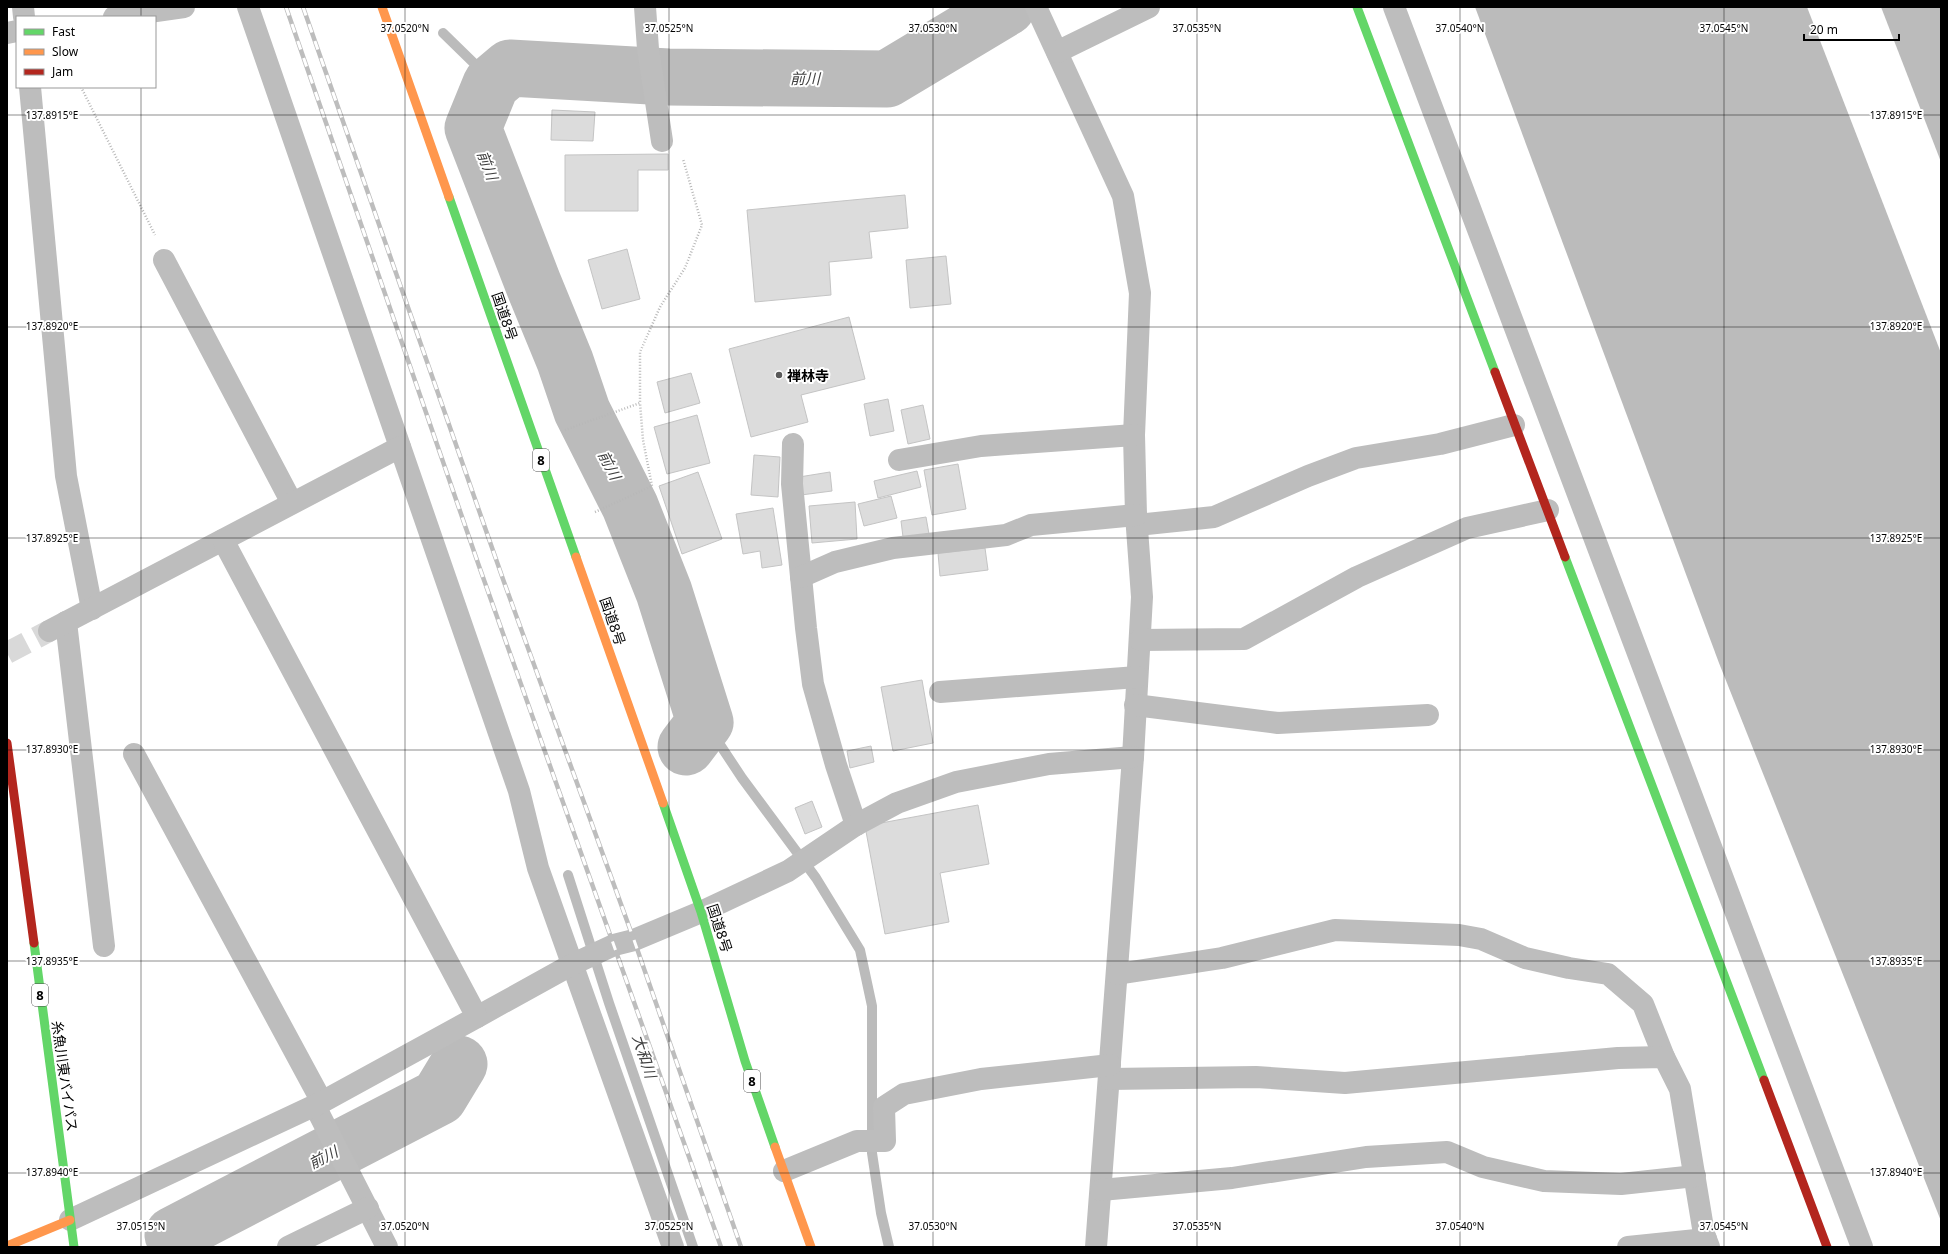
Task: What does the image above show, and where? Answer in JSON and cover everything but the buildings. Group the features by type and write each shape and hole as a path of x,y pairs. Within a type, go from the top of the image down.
{"main road":[{"name":"国道8号","path":"382,7 701,912 745,1062 811,1247"},
{"path":"1357,7 1827,1247"},
{"name":"糸魚川東バイパス","path":"7,743 74,1247"},
{"path":"7,1246 70,1220"}],"street":[{"path":"121,16 184,7"},
{"path":"248,7 519,791 538,868 571,965 673,1247"},
{"path":"645,7 648,49 662,141"},
{"path":"1036,7 1123,196 1140,293 1134,435 1136,520 1142,597 1133,757 1096,1247"},
{"path":"1057,52 1149,7"},
{"path":"1394,7 1862,1247"},
{"path":"30,88 66,476 92,608"},
{"path":"164,260 292,503"},
{"path":"801,577 835,562 893,548 1006,535 1031,525 1214,517 1308,476 1356,458 1440,444 1514,424"},
{"path":"899,460 981,446 1134,435"},
{"path":"793,444 792,484 813,684 836,765 856,825"},
{"path":"104,946 58,626 400,447"},
{"path":"1140,640 1244,638 1358,577 1467,528 1548,510"},
{"path":"222,540 477,1018"},
{"path":"940,692 1138,677"},
{"path":"1135,705 1278,723 1428,715"},
{"path":"134,754 319,1104 368,1208 379,1243"},
{"path":"70,1220 319,1104 571,965 614,945 634,940 701,912 788,871 856,825 897,804 956,782 1049,764 1133,757"},
{"path":"1117,974 1222,958 1335,930 1459,935 1482,939 1525,958 1569,968 1608,974 1643,1004 1664,1057 1680,1089 1708,1243 1628,1247"},
{"path":"784,1171 857,1141 885,1141 884,1107 904,1094 981,1079 1110,1072 1256,1077 1345,1083 1618,1058 1664,1057"},
{"path":"1100,1190 1232,1178 1366,1158 1447,1152 1482,1167 1544,1181 1621,1184 1695,1176"},
{"path":"288,1247 368,1208"}],"path":[{"path":"82,88 161,247 164,260"},
{"path":"595,512 652,486 642,440 640,352 660,307 685,268 702,224 683,158 662,141"},
{"path":"565,430 640,403"}],"shaded area":[{"path":"1475,7 1941,7 1941,1221 1719,663"}],"pier":[{"path":"1807,7 1881,7 1941,162 1941,353"}],"waterway":[{"name":"前川","path":"686,747 705,722 664,592 630,506 582,411 565,361 473,128 491,84 510,68 668,77 887,79 1007,7"},
{"path":"443,33 483,72 499,77"},
{"path":"705,722 742,778 816,878 860,950 872,1006 872,1153 881,1213 889,1247"},
{"name":"大和川","path":"568,875 609,1003 693,1247"},
{"name":"前川","path":"173,1235 439,1097 459,1064"}],"tunnel":[{"path":"7,653 49,631"}],"railway":[{"path":"286,7 479,566 721,1247"},
{"path":"303,7 504,582 634,940 741,1247"}],"traffic: fast":[{"path":"1357,7 1495,372"},
{"path":"449,197 576,557"},
{"path":"1565,557 1764,1080"},
{"path":"663,803 701,912 745,1061 775,1147"},
{"path":"34,943 74,1247"}],"traffic: slow":[{"path":"382,7 449,197"},
{"path":"576,557 663,803"},
{"path":"775,1147 811,1247"},
{"path":"7,1246 70,1220"}],"traffic: jam":[{"path":"1495,372 1565,557"},
{"path":"7,743 34,943"},
{"path":"1764,1080 1827,1247"}],"place":[{"name":"禅林寺","path":"779,375"}]}
